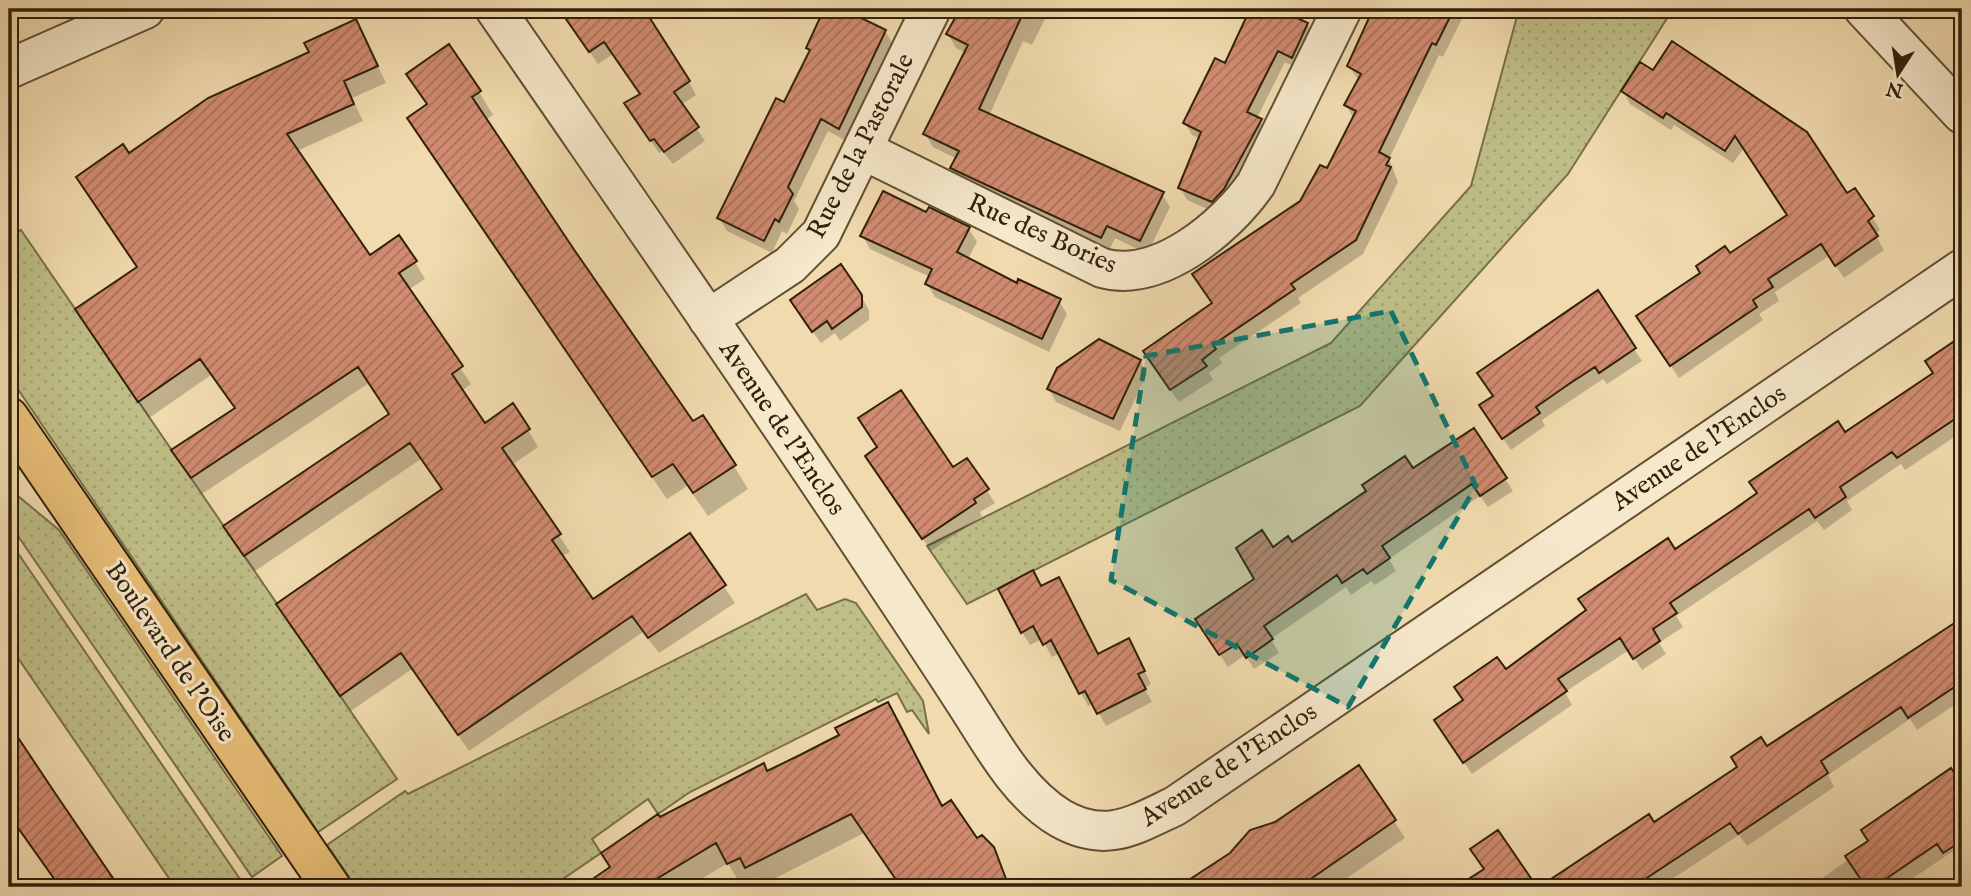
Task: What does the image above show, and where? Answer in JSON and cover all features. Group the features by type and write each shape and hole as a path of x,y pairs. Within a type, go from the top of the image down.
{"main road":[{"name":"Boulevard de l'Oise","path":"9,417 331,887"}],"street":[{"path":"9,69 145,9"},
{"name":"Avenue de l'Enclos","path":"495,9 1026,789 1061,818 1101,832 1128,829 1175,806 1962,269"},
{"name":"Rue de la Pastorale","path":"708,319 790,265 807,251 821,234 931,9"},
{"name":"Rue des Bories","path":"863,150 1102,268 1119,273 1152,267 1174,257 1238,210 1256,184 1342,9"},
{"path":"1864,9 1962,114"}],"highlighted area":[{"path":"1391,311 1476,486 1348,707 1111,580 1146,356"}],"shaded area":[{"path":"1519,9 1673,9 1568,174 1360,406 967,604 927,546 1331,343 1471,186"},
{"path":"21,230 397,779 318,832 9,376 9,238"},
{"path":"12,491 59,530 282,856 252,877 9,523 9,493"},
{"path":"9,540 244,885 175,887 9,645"},
{"path":"806,594 817,610 845,599 856,603 923,701 929,734 912,710 907,712 897,693 878,702 876,699 690,792 658,814 648,799 592,839 601,853 551,887 356,887 327,845 405,791 408,794"}],"building":[{"path":"559,9 650,9 646,12 690,81 674,92 699,127 664,152 654,139 650,141 624,103 640,94 604,42 589,52"},
{"path":"824,9 843,9 886,30 839,129 821,119 788,187 793,194 779,222 775,219 764,241 717,218 776,98 784,102 810,50 806,48"},
{"path":"960,9 1025,9 979,109 1164,192 1140,241 1107,226 1101,238 950,168 959,151 923,134 968,45 946,34"},
{"path":"1250,9 1278,9 1308,23 1292,58 1278,51 1247,112 1262,119 1224,189 1212,202 1178,188 1201,132 1183,123 1215,58 1225,63"},
{"path":"1373,9 1454,9 1436,45 1432,43 1379,152 1390,158 1386,165 1391,167 1356,240 1291,284 1295,289 1213,345 1216,349 1202,360 1207,366 1170,390 1143,351 1212,303 1192,274 1300,201 1320,165 1327,168 1356,111 1344,105 1361,74 1347,66"},
{"path":"356,19 378,66 344,81 354,104 287,134 370,255 399,235 417,261 399,273 463,366 452,374 485,423 513,403 530,429 502,448 561,534 552,540 593,599 690,533 726,585 648,638 632,616 458,735 401,653 340,696 276,604 442,489 410,443 244,556 223,526 389,414 358,367 191,478 171,450 235,408 200,359 138,402 75,309 137,267 76,177 123,144 129,153 208,98 309,52 304,43"},
{"path":"1672,41 1807,132 1847,193 1855,188 1874,216 1868,221 1878,236 1835,266 1821,244 1768,279 1773,287 1753,300 1757,307 1670,366 1636,316 1700,273 1696,266 1725,246 1730,253 1787,215 1735,136 1725,151 1666,113 1663,118 1621,91 1640,62 1653,70"},
{"path":"449,44 481,91 472,97 575,251 693,421 703,415 736,465 693,493 673,464 652,477 407,118 427,104 406,74"},
{"path":"883,191 926,212 929,207 970,227 957,252 1017,283 1018,279 1061,299 1042,339 925,284 932,269 860,236"},
{"path":"841,264 862,295 862,307 832,329 827,321 812,332 790,300"},
{"path":"1598,290 1636,348 1599,373 1595,367 1569,384 1536,407 1540,413 1502,439 1479,405 1493,396 1477,373"},
{"path":"1962,336 1962,417 1961,415 1897,458 1892,452 1840,487 1846,497 1815,518 1809,509 1670,603 1677,613 1653,629 1660,641 1633,659 1620,638 1558,679 1567,691 1463,763 1434,720 1463,700 1454,687 1497,657 1506,669 1586,610 1578,599 1668,538 1675,549 1733,510 1757,493 1749,482 1838,421 1845,432 1933,373 1925,361"},
{"path":"1099,339 1141,360 1113,419 1047,389 1057,368"},
{"path":"901,390 953,467 967,458 989,489 974,499 976,503 922,539 865,456 877,447 858,418"},
{"path":"1474,428 1507,478 1480,496 1472,484 1382,546 1390,558 1367,574 1363,569 1342,583 1337,575 1264,626 1273,639 1246,658 1237,644 1219,655 1195,619 1254,579 1236,548 1262,530 1273,547 1288,536 1292,542 1366,491 1362,485 1405,456 1413,468"},
{"path":"1033,570 1041,586 1059,577 1098,654 1129,638 1145,671 1138,674 1146,689 1097,714 1085,691 1079,694 1051,640 1043,645 1033,626 1021,633 998,589"},
{"path":"1962,618 1962,682 1908,718 1901,707 1821,761 1828,773 1738,834 1730,823 1633,887 1539,887 1649,814 1654,822 1737,767 1731,757 1761,737 1767,746"},
{"path":"888,702 942,806 951,800 977,838 982,835 994,847 1009,887 901,887 851,814 745,868 740,858 727,864 716,843 643,887 581,887 610,867 601,853 658,814 660,817 764,763 767,771 800,755 839,735 835,728"},
{"path":"9,724 119,887 60,887 16,825 9,814"},
{"path":"1359,765 1396,820 1299,887 1178,887 1230,853 1250,830 1275,822"},
{"path":"1951,768 1962,784 1962,841 1943,853 1937,844 1874,887 1866,887 1845,856 1868,841 1861,830"},
{"path":"1498,830 1537,887 1456,887 1484,869 1470,849"}]}
